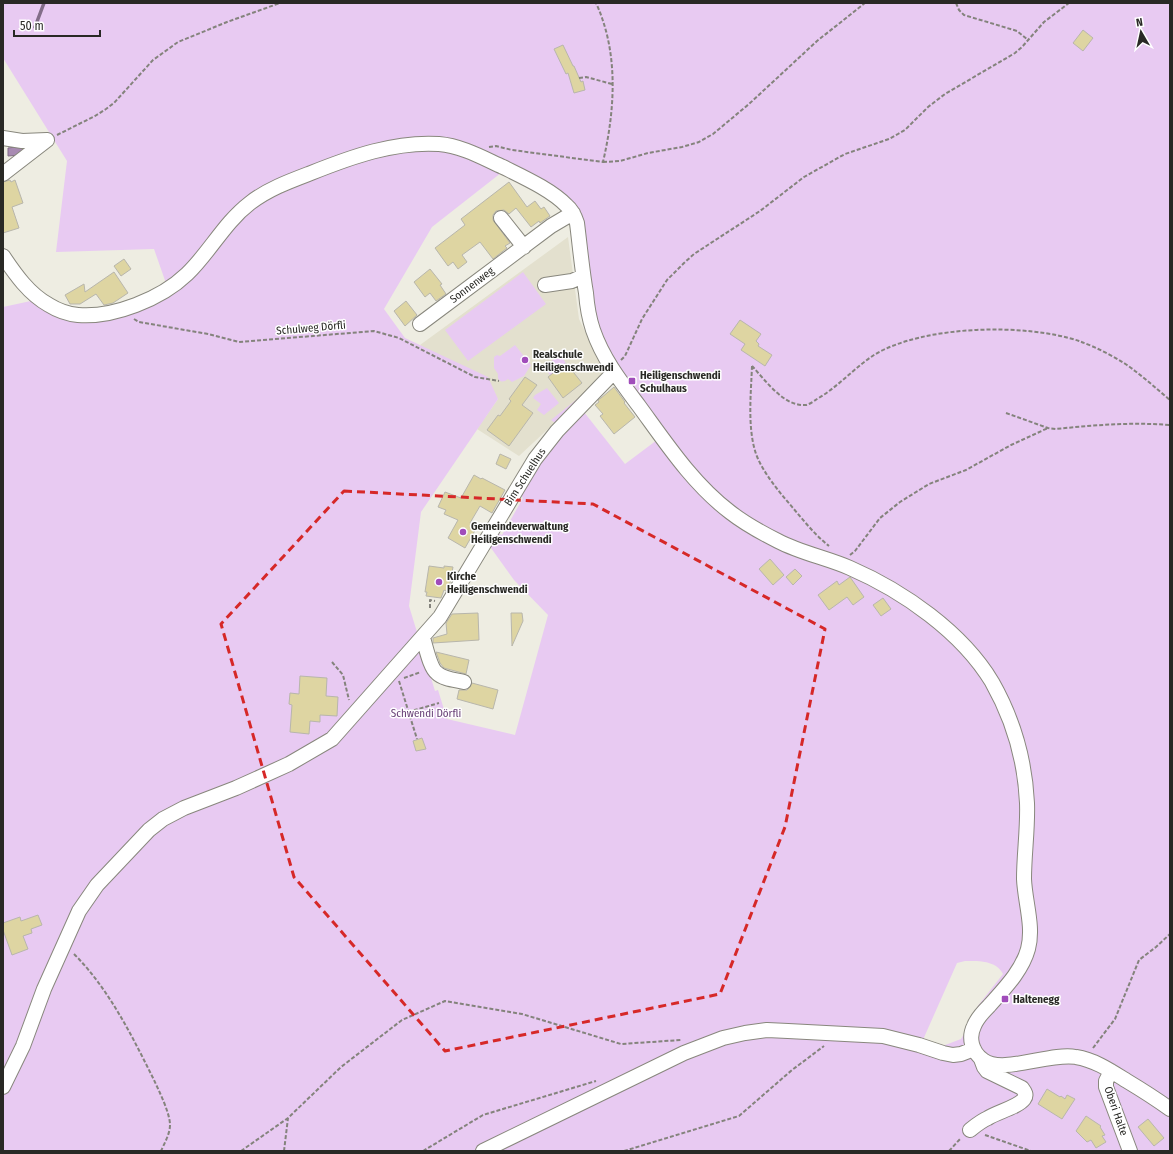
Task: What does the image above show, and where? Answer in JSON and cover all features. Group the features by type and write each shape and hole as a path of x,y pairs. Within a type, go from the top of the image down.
{"street":[{"path":"3,138 22,141 47,140"},
{"path":"3,174 47,140"},
{"path":"3,256 29,290 49,305 77,315 102,314 119,310 154,297 178,282 197,264 235,216 262,195 296,178 335,163 372,152 408,145 441,144 468,151 543,189 568,206 573,213 577,224 589,315 602,354 661,437 690,473 718,502 743,521 780,542 848,568 888,587 916,606 951,634 971,654 990,680 1003,702 1010,718 1020,750 1027,804 1024,878 1030,925 1030,944 1023,963 974,1024 971,1039 987,1072 1022,1088 1026,1095 1020,1103 988,1117 970,1130"},
{"name":"Sonnenweg","path":"420,324 524,246 573,213"},
{"path":"501,218 524,246"},
{"path":"545,285 572,281 583,276"},
{"name":"Bim Schuelhus","path":"3,1087 21,1051 44,989 79,911 97,885 149,830 169,815 236,788 289,764 332,739 395,670 440,617 507,503 535,459 557,431 612,370"},
{"path":"423,638 432,666 436,673 464,682"},
{"path":"483,1151 684,1053 723,1038 745,1032 767,1030 884,1036 943,1053 978,1054 992,1064 999,1066 1060,1056 1076,1057 1086,1059 1111,1071 1146,1092 1170,1109"},
{"name":"Oberi Halte","path":"1111,1071 1106,1081 1106,1087 1130,1151"}],"path":[{"path":"47,140 106,109 114,103 153,60 178,42 280,3"},
{"path":"596,3 607,31 611,55 611,122 603,162"},
{"path":"478,156 486,148 496,146 512,150 603,162 620,161 648,153 682,147 699,142 713,134 749,104 817,41 865,3"},
{"path":"956,3 959,10 964,15 1017,31 1028,40"},
{"path":"612,370 625,356 645,314 667,280 684,262 760,211 804,177 833,160 856,150 889,139 905,130 928,107 945,94 1015,53 1044,22 1069,3"},
{"path":"579,78 586,77 612,84"},
{"name":"Schulweg Dörfli","path":"119,310 139,322 208,334 239,342 374,331 399,338 475,377 499,380"},
{"path":"830,547 811,528 769,479 760,463 756,453 752,433 752,366 784,399 796,405 808,405 826,394 874,355 899,343 925,336 970,330 994,329 1055,335 1080,342 1119,360 1134,370 1170,400"},
{"path":"1006,413 1048,428 1056,429 1132,423 1170,425"},
{"path":"850,555 855,551 880,518 900,502 929,484 966,470 1011,445 1048,428"},
{"path":"332,662 343,675 351,717"},
{"path":"417,739 398,680 426,671"},
{"path":"408,712 439,703"},
{"path":"1086,1059 1115,1019 1139,960 1170,934"},
{"path":"63,946 75,954 122,1019 159,1091 166,1107 170,1125 168,1135 161,1151"},
{"path":"241,1151 288,1118 342,1066 402,1020 445,1001 522,1014 621,1044 685,1039"},
{"path":"624,1151 739,1116 792,1070 841,1034"},
{"path":"423,1151 483,1116 601,1080"},
{"path":"284,1151 288,1118"},
{"path":"949,1151 970,1130 1031,1151"}],"highlighted area":[{"path":"344,491 593,504 825,629 785,827 720,994 445,1051 294,877 221,624"}],"shaded area":[{"path":"16,145 28,145 20,155 8,156 8,148 16,147"},
{"name":"Realschule Heiligenschwendi","path":"568,237 579,319 606,375 519,456 477,429 498,399 420,345"}],"green space":[{"name":"Schwendi Dörfli","path":"3,3 1170,3 1170,1151 3,1151 3,307 40,299 87,315 168,289 154,249 56,252 67,161 3,58","holes":["506,169 575,217 602,354 661,437 625,464 580,407 516,489 523,498 502,535 492,531 486,541 514,580 548,615 515,735 447,719 438,690 435,691 409,606 421,512 498,399 488,377 405,338 384,309 432,227","965,961 986,962 996,966 1003,974 977,1007 979,1009 961,1039 940,1047 922,1042 957,963"]},
{"path":"523,272 546,304 468,361 445,330"},
{"path":"515,345 531,365 524,376 512,382 508,379 500,381 494,368 494,357 497,355 500,356"},
{"path":"560,355 566,363 550,375 546,370 547,364"},
{"path":"547,388 559,403 544,415 537,410 541,404 533,398 535,395"},
{"path":"587,391 558,425 551,420"}],"building":[{"path":"1083,30 1093,38 1083,51 1073,43"},
{"path":"563,45 581,82 583,81 585,90 574,93 568,73 566,74 554,49"},
{"path":"10,180 11,182 15,180 23,203 12,207 19,228 3,233 3,182"},
{"path":"509,182 527,207 535,201 541,209 544,207 550,216 531,227 516,208 509,214 504,210 496,211 493,215 493,220 510,243 505,246 507,248 493,259 480,242 462,255 467,262 458,269 453,262 448,266 435,248 465,225 461,219"},
{"path":"124,259 131,269 121,276 114,266"},
{"path":"430,269 442,284 440,285 446,294 436,301 430,293 425,297 414,282"},
{"path":"114,272 128,293 113,303 104,305 96,294 80,304 70,304 65,295 84,284 85,292"},
{"path":"406,301 417,315 405,326 394,311"},
{"path":"740,320 761,334 756,341 759,344 758,346 772,355 765,366 741,350 745,344 730,334"},
{"path":"566,363 582,383 563,398 548,377"},
{"path":"525,377 537,385 522,405 533,413 509,446 487,430 511,401 509,399"},
{"path":"614,387 635,417 614,434 600,416 603,414 595,405 599,402 598,400"},
{"path":"500,454 511,459 506,469 496,464"},
{"path":"474,475 505,490 492,513 480,506 470,523 477,527 465,548 448,538 458,520 444,514 446,510 438,507 445,492 461,498"},
{"path":"770,559 784,575 773,585 759,569"},
{"name":"Kirche Heiligenschwendi","path":"429,566 444,568 444,566 453,567 450,583 446,591 444,590 441,598 426,596 427,592 425,592"},
{"path":"795,569 802,576 793,585 786,577"},
{"path":"850,577 864,597 853,605 847,597 829,610 818,595 837,581 839,585"},
{"path":"883,598 891,609 881,616 873,605"},
{"path":"478,613 479,640 433,643 433,638 447,634 446,623 452,614"},
{"path":"511,613 522,613 523,621 512,646"},
{"path":"436,652 469,660 466,674 444,668 440,663"},
{"path":"300,676 327,678 326,696 338,697 337,716 320,715 320,722 310,721 309,734 290,732 292,705 289,704 290,693 299,694"},
{"path":"472,683 498,690 493,709 457,699 459,690 467,690"},
{"path":"422,738 426,749 416,751 413,741"},
{"path":"38,915 42,925 31,929 32,933 23,936 28,949 12,955 3,930 3,923 20,917 21,921"},
{"path":"1047,1089 1065,1099 1067,1095 1075,1099 1062,1119 1038,1104"},
{"path":"1086,1116 1101,1126 1100,1127 1105,1135 1102,1136 1106,1142 1096,1148 1091,1140 1087,1142 1076,1131"},
{"path":"1148,1119 1164,1138 1154,1146 1138,1127"}],"waterway":[{"path":"35,27 44,3"}],"place":[{"name":"Realschule Heiligenschwendi","path":"525,360"},
{"name":"Heiligenschwendi Schulhaus","path":"632,381"},
{"name":"Gemeindeverwaltung Heiligenschwendi","path":"463,532"},
{"name":"Kirche Heiligenschwendi","path":"439,582"},
{"name":"Haltenegg","path":"1005,999"}]}
